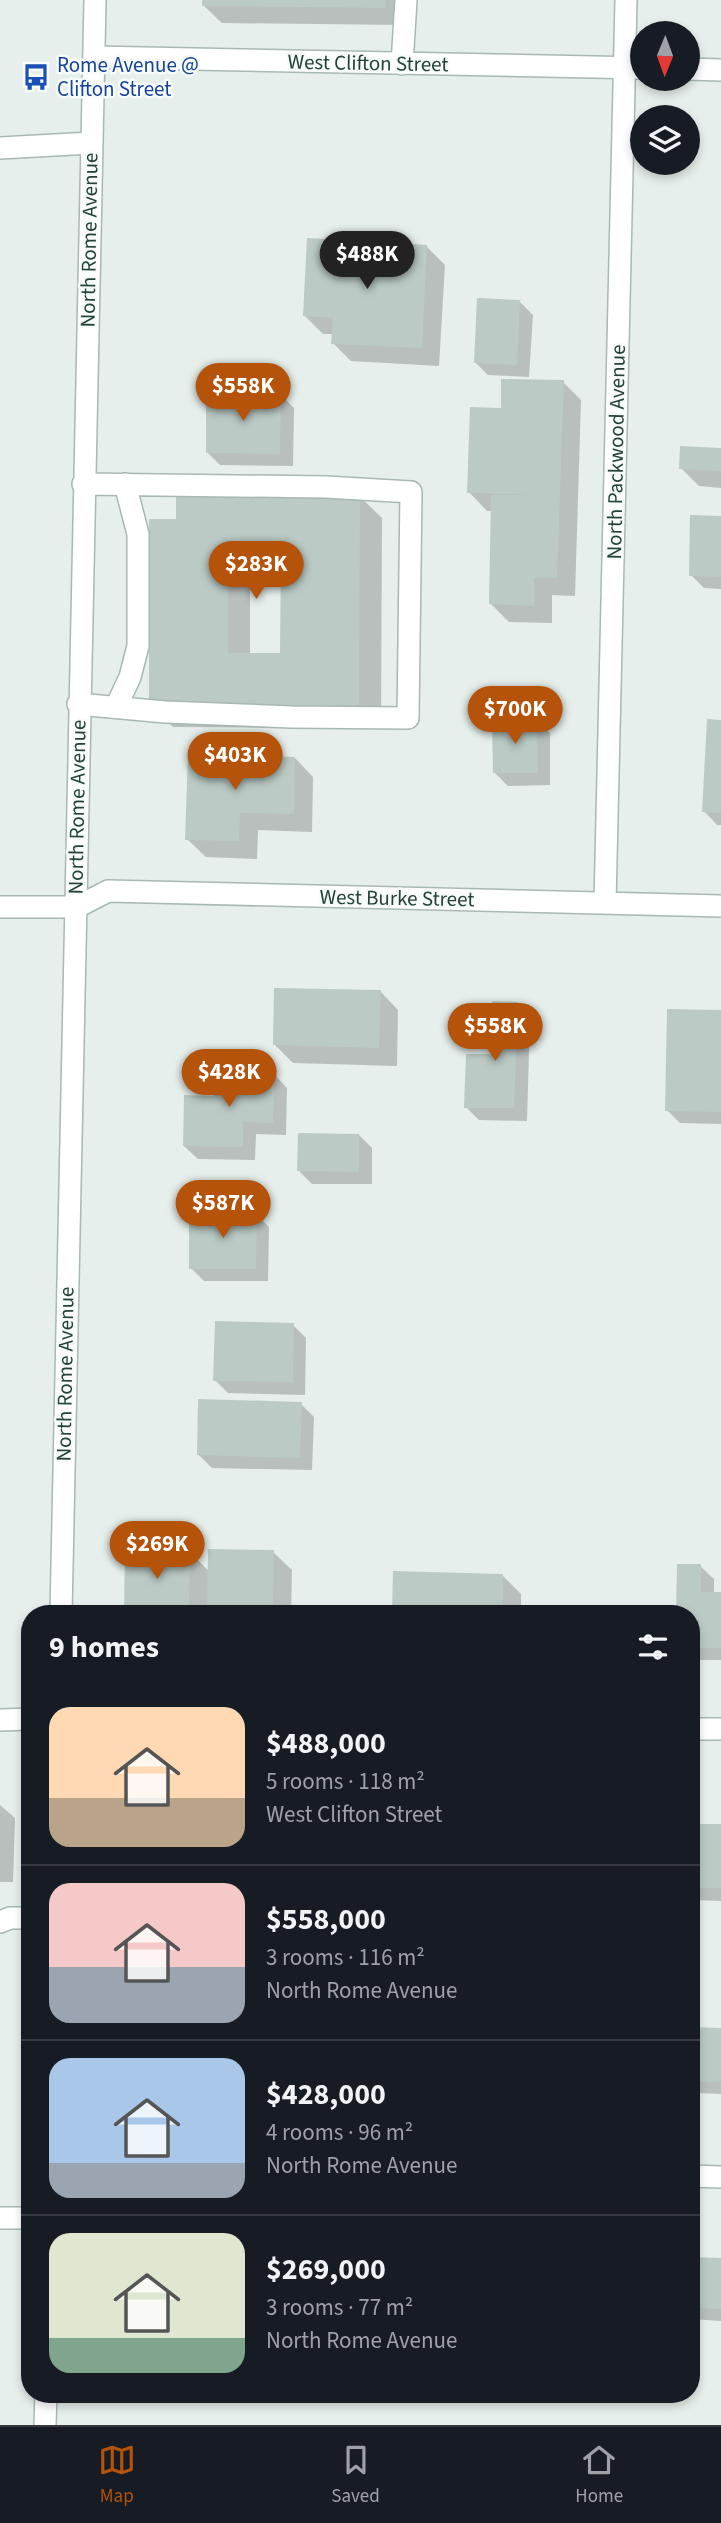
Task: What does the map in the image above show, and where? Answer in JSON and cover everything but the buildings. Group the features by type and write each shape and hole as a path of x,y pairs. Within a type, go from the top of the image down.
{"street":[{"name":"North Rome Avenue","path":"61,1605 78,704 95,0"},
{"path":"402,64 406,0"},
{"name":"North Packwood Avenue","path":"626,0 630,34"},
{"name":"West Clifton Street","path":"93,57 630,68"},
{"path":"700,69 721,70"},
{"name":"North Packwood Avenue","path":"605,903 633,91"},
{"path":"0,148 92,143"},
{"path":"78,704 165,712 408,719 411,492 326,487 83,484"},
{"path":"116,707 130,677 138,646 138,534 125,484"},
{"name":"West Burke Street","path":"76,907 108,891 721,906"},
{"path":"0,907 76,907"},
{"path":"0,1720 21,1719"},
{"path":"700,1729 721,1730"},
{"path":"0,1922 21,1918"},
{"path":"700,2176 721,2177"},
{"path":"0,2218 21,2218"},
{"path":"45,2425 46,2403"}],"place":[{"name":"Rome Avenue @ Clifton Street","path":"36,77"}]}
